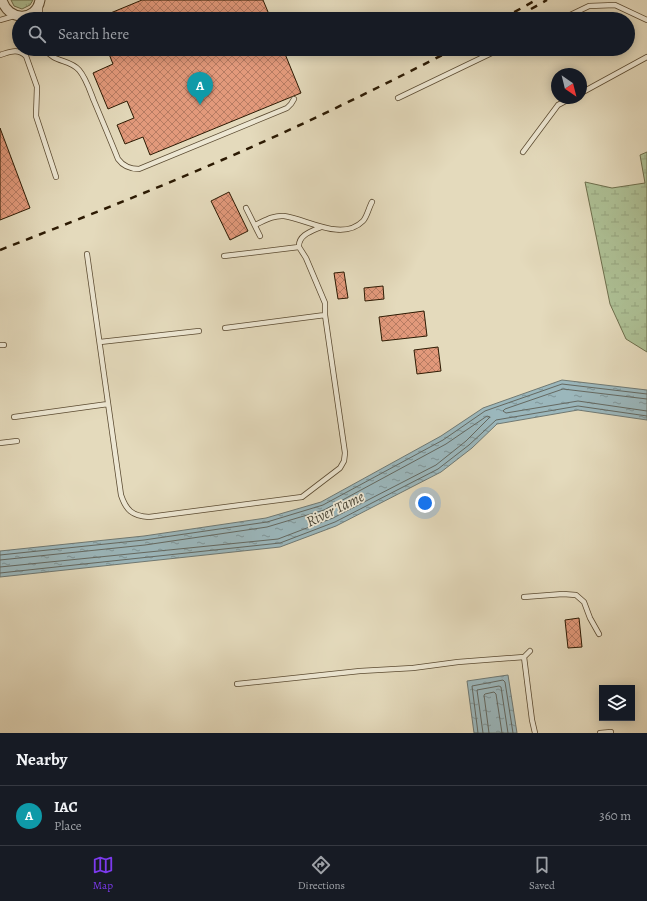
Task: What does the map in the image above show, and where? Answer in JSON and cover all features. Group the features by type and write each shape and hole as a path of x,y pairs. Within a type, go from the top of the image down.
{"street":[{"path":"33,12 40,2"},
{"path":"1,3 8,11 12,13"}],"lane":[{"path":"577,12 589,6 615,5 630,12"},
{"path":"635,14 647,20"},
{"path":"0,20 12,18"},
{"path":"0,56 12,52"},
{"path":"26,56 37,87 36,116 56,177"},
{"path":"51,56 57,60 69,63 79,70 86,82 118,159 123,165 133,169 139,169 287,108 292,104 294,99"},
{"path":"398,98 485,56"},
{"path":"587,90 647,57"},
{"path":"523,152 560,104"},
{"path":"255,226 270,218 283,216 321,227 343,230 355,228 364,220 372,202"},
{"path":"246,208 260,236"},
{"path":"88,254 121,495 124,506 139,516 149,517 302,496 340,468 344,461 346,452 324,303 306,258 299,247 302,237 321,227"},
{"path":"224,256 299,247"},
{"path":"225,328 325,315"},
{"path":"100,342 199,331"},
{"path":"14,417 108,404"},
{"path":"0,443 17,441"},
{"path":"524,597 562,594 576,595 584,602 590,618 599,634"},
{"path":"237,684 360,671 413,668 458,662 524,657 530,651"},
{"path":"524,657 535,733"},
{"path":"600,733 611,732"}],"green space":[{"path":"11,0 33,0 30,5 22,9 14,6"},
{"path":"647,152 647,352 626,339 610,304 585,182 612,188 645,183 640,155"}],"water":[{"name":"River Tame","path":"562,380 647,390 647,420 578,410 497,424 472,448 441,472 336,526 280,547 0,577 0,551 144,536 266,518 321,502 441,436 483,408"},
{"path":"508,675 517,733 474,733 467,681"}],"building":[{"path":"142,0 263,0 268,12 113,12"},
{"path":"110,56 286,56 301,93 150,155 143,137 125,144 117,125 134,118 127,101 108,109 93,73 113,64"},
{"path":"0,128 30,208 0,220"},
{"path":"229,192 248,231 230,240 211,201"},
{"path":"344,272 348,298 338,299 334,273"},
{"path":"383,286 384,299 365,301 364,288"},
{"path":"424,311 427,336 382,341 379,317"},
{"path":"438,347 441,371 417,374 414,350"},
{"path":"579,618 582,647 568,648 565,620"}],"railway":[{"path":"515,12 536,0"},
{"path":"531,9 547,0"},
{"path":"0,250 139,195 252,147 440,56"}],"place":[{"name":"IAC","path":"200,105"}]}
